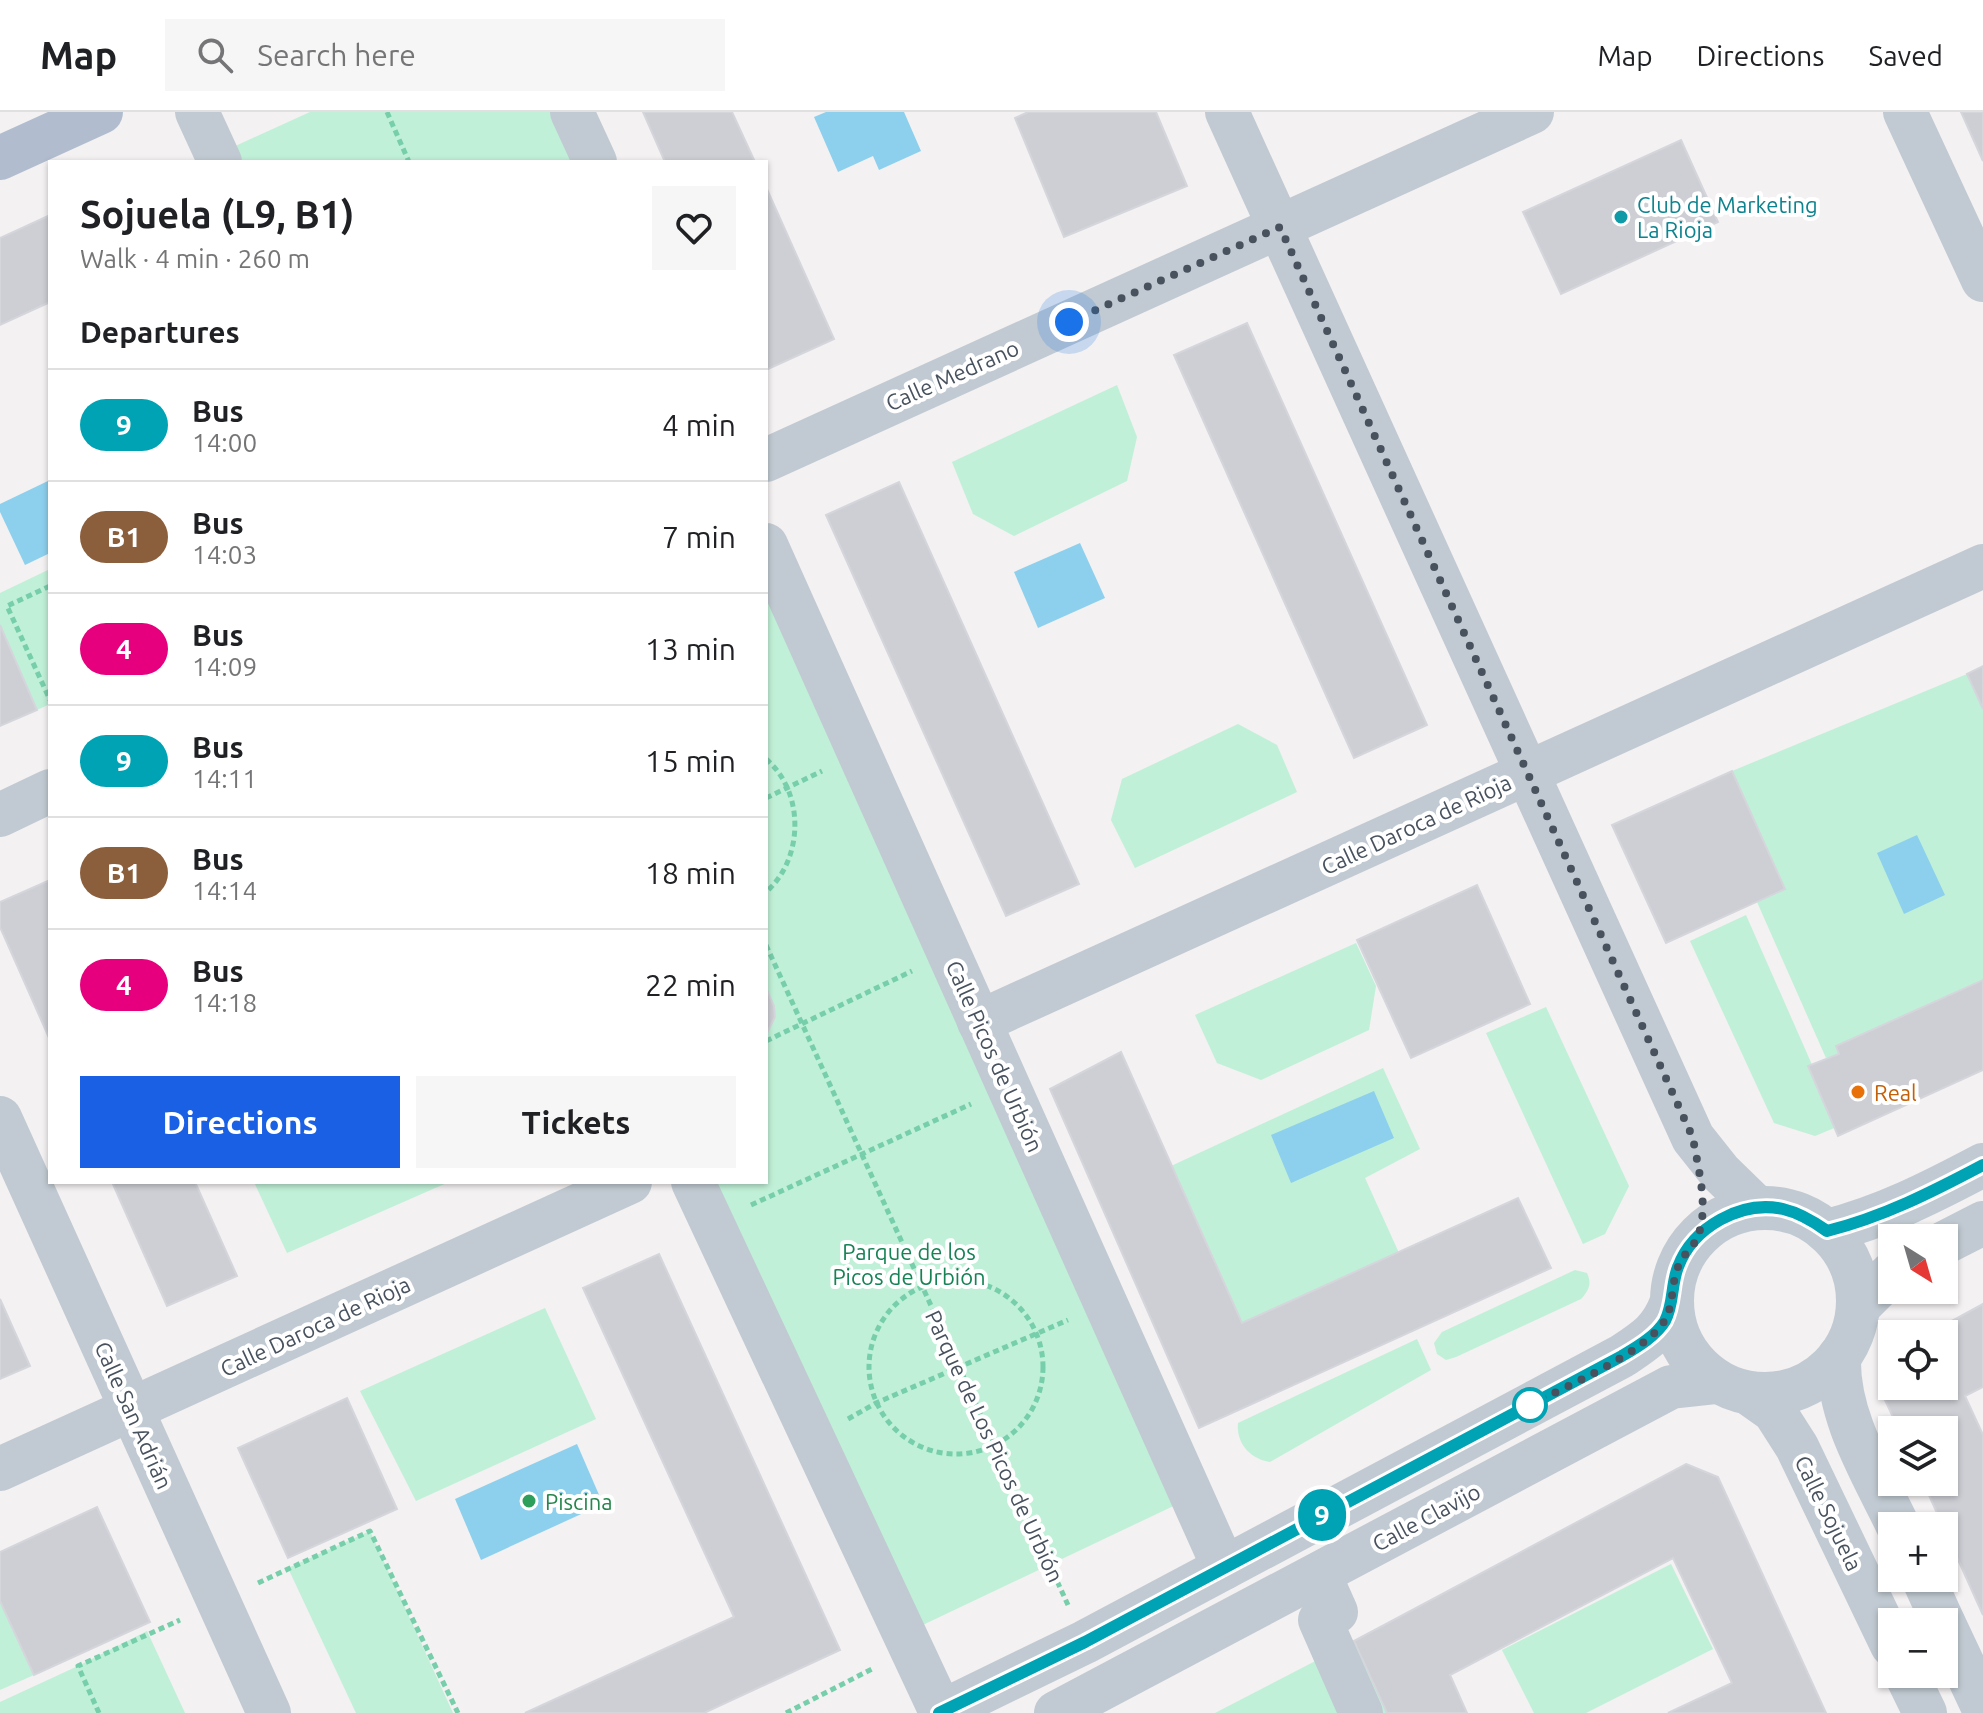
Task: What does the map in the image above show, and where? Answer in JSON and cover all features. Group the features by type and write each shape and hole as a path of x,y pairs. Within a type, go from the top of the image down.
{"main road":[{"path":"0,158 101,112"}],"street":[{"path":"197,112 219,160"},
{"path":"572,112 594,160"},
{"path":"1227,112 1693,1138 1720,1172 1756,1207"},
{"name":"Calle Medrano","path":"768,459 1532,112"},
{"path":"1905,112 1983,280"},
{"name":"Calle Picos de Urbión","path":"768,549 1224,1568"},
{"name":"Calle Daroca de Rioja","path":"979,1022 1983,566"},
{"path":"0,815 48,792"},
{"name":"Calle San Adrián","path":"0,1118 269,1713"},
{"path":"1693,1138 1703,1194 1698,1235"},
{"path":"1827,1231 1867,1221 1983,1165"},
{"name":"Calle Daroca de Rioja","path":"0,1469 626,1184"},
{"path":"694,1184 940,1712 1085,1642 1622,1356 1646,1340 1664,1322 1678,1267 1698,1235 1725,1216 1756,1207 1781,1208 1806,1216 1840,1244 1854,1271 1859,1306 1853,1333 1839,1357 1809,1384 1780,1394 1733,1388 1693,1361 1677,1334 1671,1304"},
{"path":"1958,1236 1983,1223"},
{"path":"1859,1306 1878,1287"},
{"path":"1839,1357 1838,1381 1844,1405 1892,1512"},
{"name":"Calle Clavijo","path":"1056,1713 1671,1387 1733,1388"},
{"name":"Calle Sojuela","path":"1733,1388 1774,1411 1797,1447 1878,1616"},
{"path":"1319,1574 1336,1612 1320,1620 1361,1713"},
{"path":"1958,1653 1983,1707"},
{"path":"1913,1688 1925,1713"}],"path":[{"path":"387,112 408,160"},
{"path":"48,587 7,606 48,696"},
{"path":"768,797 859,753"},
{"path":"768,761 791,795 796,826 790,857 768,890"},
{"name":"Parque de Los Picos de Urbión","path":"768,949 1085,1642"},
{"path":"768,1040 948,953"},
{"path":"713,1222 1009,1087"},
{"path":"955,1280 984,1284 1010,1298 1030,1320 1036,1334 1041,1347 1043,1376 1036,1404 1019,1428 995,1445 969,1454 941,1454 914,1444 891,1427 876,1403 869,1375 871,1347 882,1321 901,1299 923,1287 955,1280"},
{"path":"814,1440 876,1403 1106,1303"},
{"path":"99,1713 78,1666 370,1531 458,1713"},
{"path":"786,1713 912,1650"}],"green space":[{"path":"310,112 554,112 576,160 236,160 231,148"},
{"path":"1117,385 1137,437 1127,481 1014,536 973,514 952,462"},
{"path":"48,570 48,705 37,710 0,625 0,593"},
{"name":"Parque de los Picos de Urbión","path":"768,583 1184,1501 908,1632 704,1184 768,1184"},
{"path":"1967,674 1983,709 1983,980 1836,1046 1839,1054 1826,1058 1757,902 1785,888 1732,771"},
{"path":"1238,724 1277,745 1297,792 1135,868 1111,820 1122,779"},
{"path":"1746,915 1839,1126 1815,1136 1774,1123 1690,941"},
{"path":"1356,943 1376,986 1369,1030 1261,1080 1217,1063 1195,1015"},
{"path":"1546,1007 1629,1186 1605,1234 1583,1244 1486,1033"},
{"path":"1383,1068 1420,1149 1365,1178 1399,1253 1242,1323 1171,1166"},
{"path":"255,1184 444,1184 287,1253"},
{"path":"1575,1270 1587,1273 1589,1280 1588,1290 1581,1299 1456,1357 1446,1360 1437,1354 1434,1343 1442,1332"},
{"path":"545,1308 596,1419 416,1501 360,1391"},
{"path":"1417,1339 1431,1370 1270,1462 1251,1454 1242,1443 1238,1423"},
{"path":"370,1531 453,1713 356,1713 288,1568"},
{"path":"1671,1564 1713,1649 1586,1713 1534,1713 1502,1650"},
{"path":"0,1601 34,1675 0,1690"},
{"path":"147,1631 185,1713 0,1713 0,1702"},
{"path":"1354,1641 1387,1713 1215,1713"}],"water":[{"path":"826,112 904,112 921,151 879,170 873,156 838,172 814,117"},
{"path":"48,481 48,554 25,565 0,512 0,504"},
{"path":"1080,543 1105,598 1038,628 1014,572"},
{"path":"1917,835 1945,895 1904,914 1877,853"},
{"path":"1374,1091 1394,1138 1291,1183 1271,1135"},
{"name":"Piscina","path":"577,1444 603,1504 481,1560 455,1499"}],"building":[{"path":"643,112 732,112 754,160 664,160"},
{"path":"1028,112 1156,112 1187,186 1064,237 1015,118"},
{"path":"1961,112 1983,112 1983,161"},
{"name":"Club de Marketing La Rioja","path":"1681,140 1718,222 1561,294 1523,212"},
{"path":"768,191 834,339 768,369"},
{"path":"48,216 48,303 0,325 0,238"},
{"path":"1247,323 1427,725 1354,758 1174,355"},
{"path":"899,482 1079,884 1006,916 826,515"},
{"path":"0,625 37,710 0,726"},
{"path":"1983,666 1983,709 1967,674"},
{"path":"1732,771 1785,889 1666,943 1612,825"},
{"path":"48,881 48,1035 0,927 0,902"},
{"path":"1477,885 1530,1004 1411,1058 1357,940"},
{"path":"1983,980 1983,1070 1838,1136 1808,1066 1839,1054 1836,1046"},
{"path":"768,992 774,1006 775,1017 768,1031"},
{"path":"1121,1052 1242,1323 1518,1198 1551,1268 1199,1428 1050,1089"},
{"path":"113,1184 196,1184 237,1276 167,1306"},
{"path":"659,1254 840,1650 704,1713 525,1713 734,1617 583,1288"},
{"path":"0,1299 30,1366 0,1379"},
{"path":"1983,1304 1983,1387 1965,1396 1983,1435 1983,1615 1958,1560 1958,1512 1937,1512 1929,1496 1958,1496 1958,1416 1892,1416 1885,1400 1958,1400 1958,1320 1954,1320"},
{"path":"347,1398 397,1509 288,1558 238,1448"},
{"path":"1686,1464 1718,1477 1826,1713 1668,1713 1732,1683 1673,1558 1450,1675 1467,1713 1387,1713 1354,1641"},
{"path":"97,1507 150,1622 34,1675 0,1601 0,1552"}],"bus line":[{"name":"9","path":"939,1713 1085,1642 1622,1356 1646,1340 1664,1322 1678,1267 1698,1235 1725,1216 1756,1207 1781,1208 1806,1216 1827,1231 1867,1221 1983,1165"}],"place":[{"name":"Club de Marketing La Rioja","path":"1621,217"},
{"name":"Real","path":"1858,1092"},
{"name":"Piscina","path":"529,1501"}],"route":[{"path":"1069,322 1280,227 1693,1138 1703,1194 1698,1235 1678,1267 1664,1322 1646,1340 1622,1356 1530,1405"}]}
